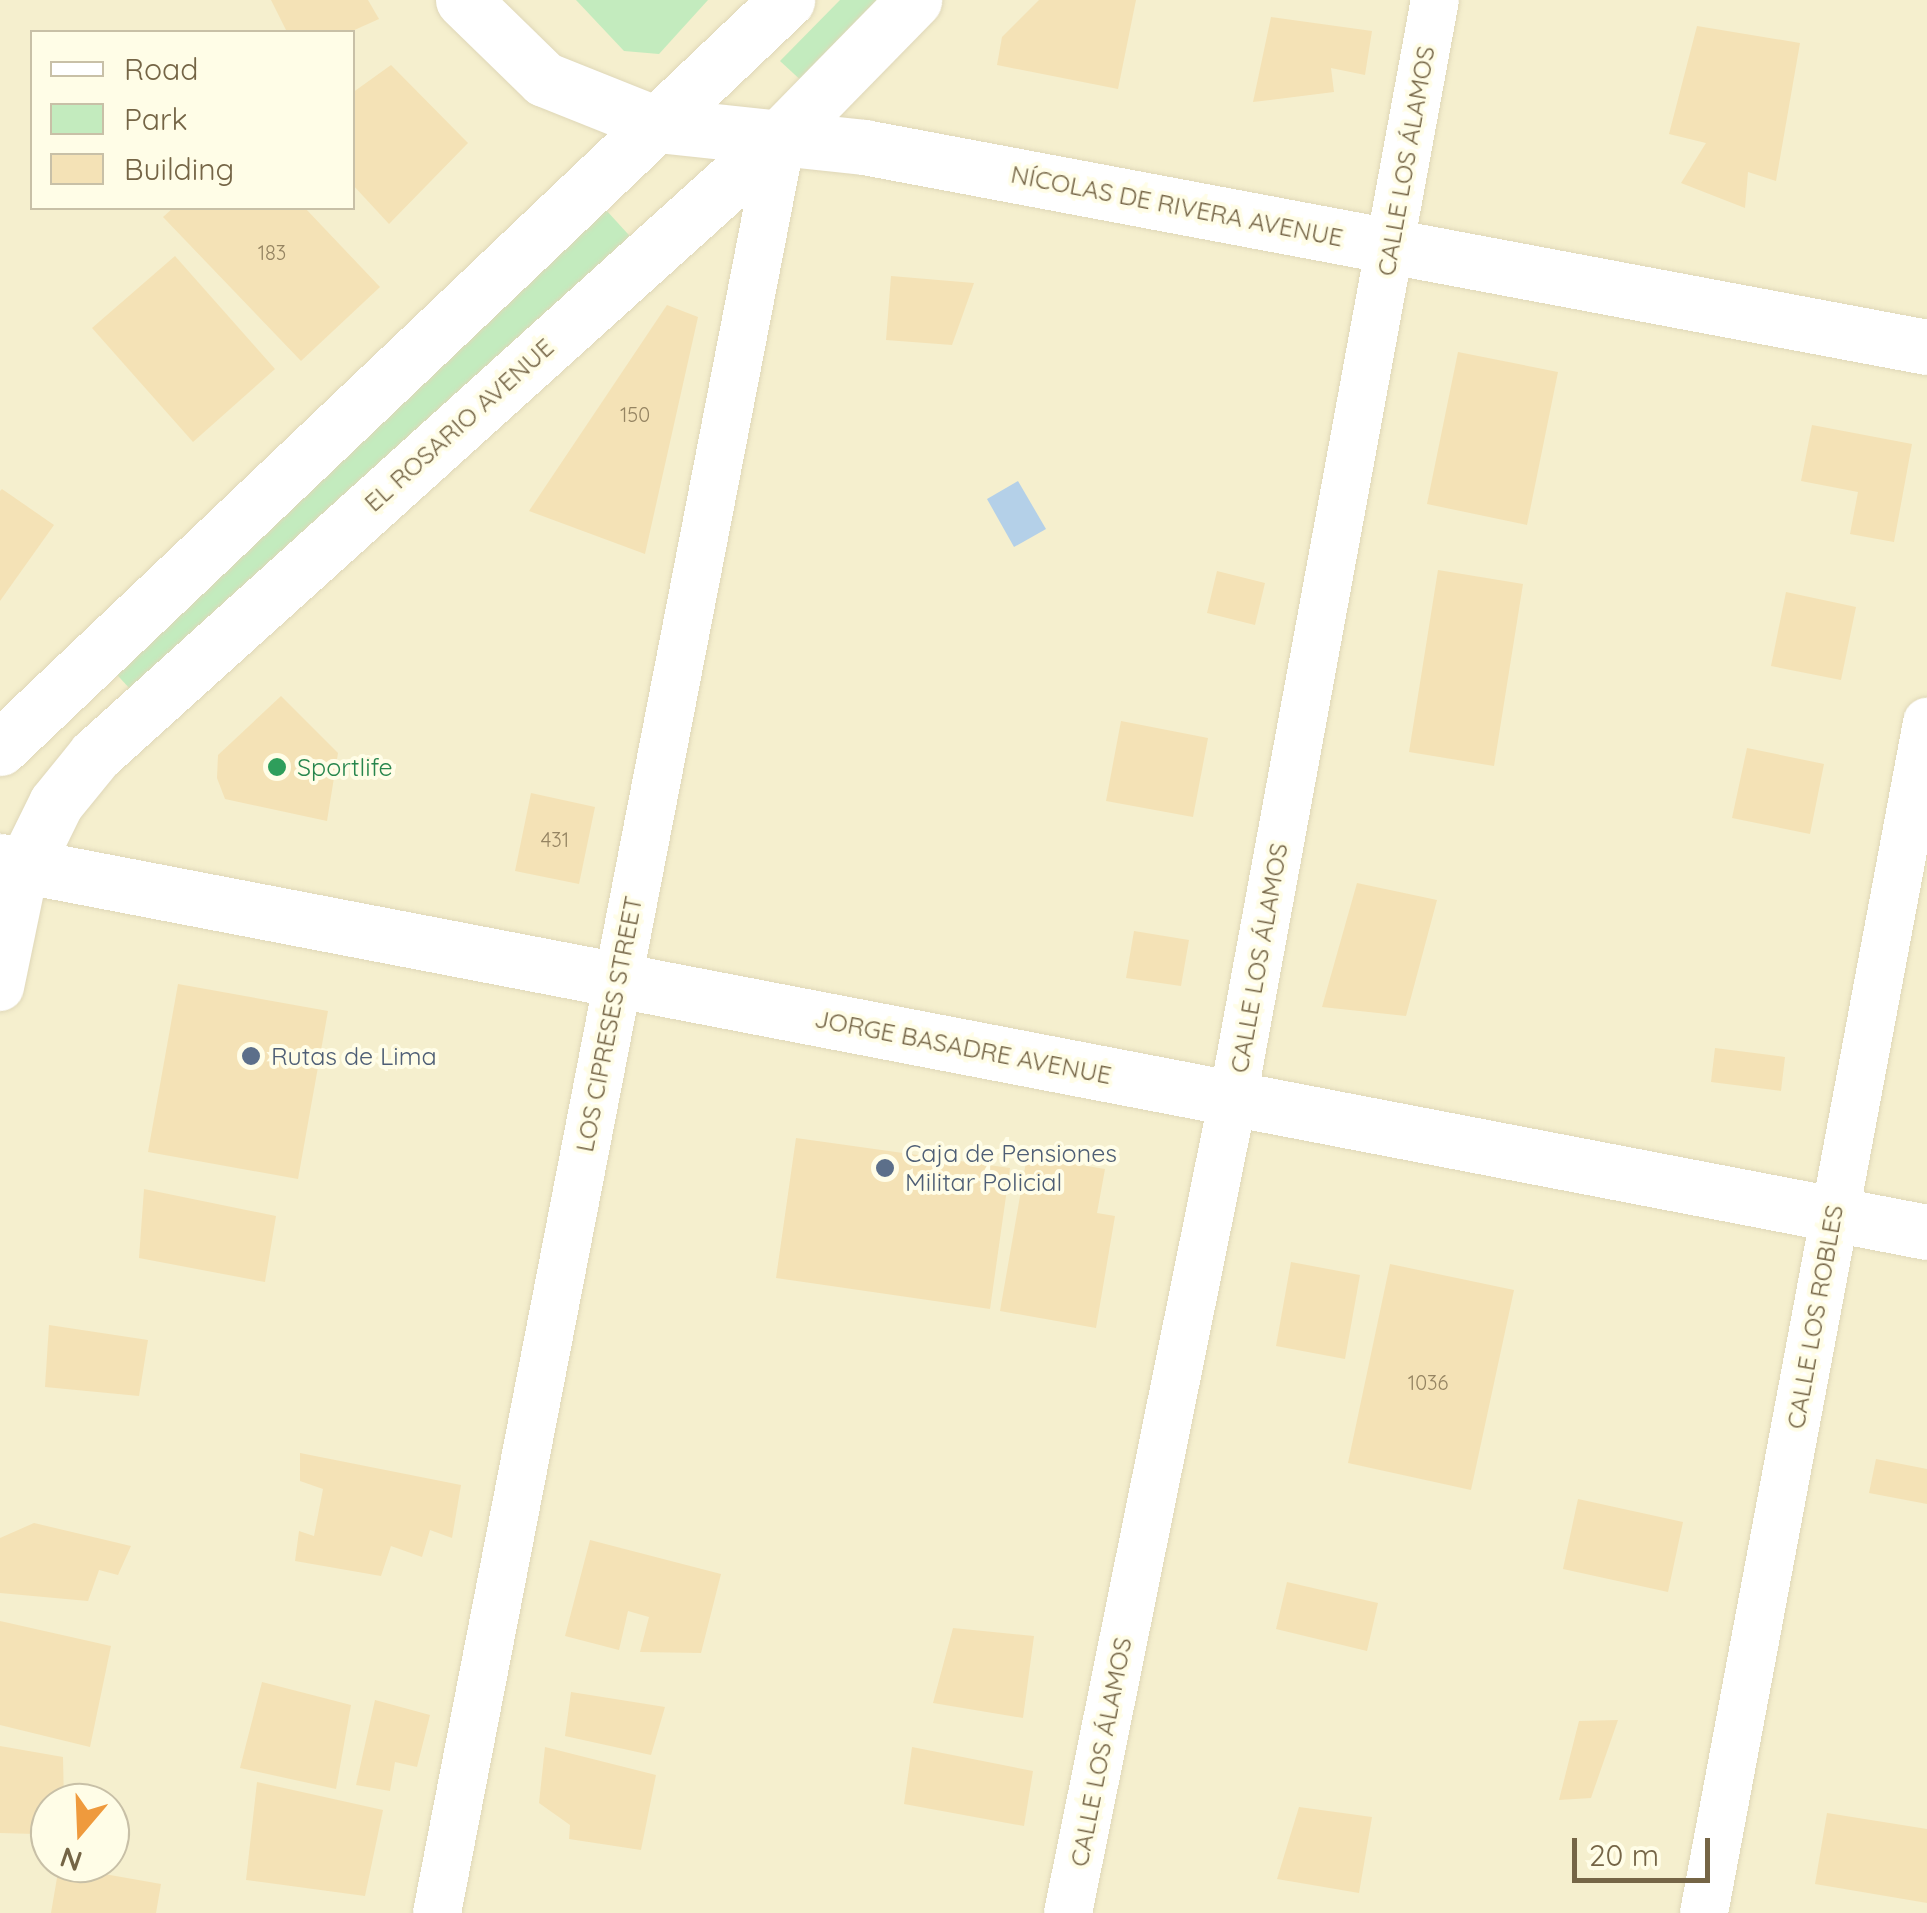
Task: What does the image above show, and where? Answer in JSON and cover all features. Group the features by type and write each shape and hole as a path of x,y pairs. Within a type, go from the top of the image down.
{"street":[{"name":"NÍCOLAS DE RIVERA AVENUE","path":"462,0 544,79 659,125 782,135 1927,348"},
{"path":"0,748 786,0"},
{"name":"EL ROSARIO AVENUE","path":"13,864 95,755 782,135 914,0"},
{"name":"CALLE LOS ÁLAMOS","path":"1068,1913 1233,1098 1435,0"},
{"name":"LOS CIPRESES STREET","path":"437,1913 782,135"},
{"name":"CALLE LOS ROBLES","path":"1704,1913 1927,722"},
{"path":"0,814 13,864 0,987"},
{"name":"JORGE BASADRE AVENUE","path":"13,864 1927,1232"}],"shaded area":[{"path":"0,0 1927,0 1927,1913 0,1913"}],"green space":[{"path":"576,0 708,0 659,54 624,51"},
{"path":"840,0 890,0 806,85 780,61"},
{"path":"606,210 638,245 141,701 109,666"}],"water":[{"path":"1018,481 1046,529 1014,547 987,499"}],"building":[{"path":"271,0 368,0 379,19 354,30 286,30"},
{"path":"1039,0 1136,0 1118,89 997,65 1002,37"},
{"path":"1271,17 1372,31 1365,75 1331,68 1334,92 1253,102"},
{"path":"1697,26 1800,43 1776,181 1748,172 1745,208 1681,183 1706,143 1669,134"},
{"path":"391,65 468,143 389,224 355,187 355,91"},
{"path":"171,210 307,210 380,287 301,361 163,217"},
{"path":"175,256 275,369 193,442 92,328"},
{"path":"891,276 974,283 952,345 886,340"},
{"path":"667,305 698,317 645,554 529,511"},
{"path":"1458,352 1558,372 1527,525 1427,504"},
{"path":"1812,425 1912,444 1894,542 1850,534 1858,492 1801,481"},
{"path":"0,491 54,525 0,601"},
{"path":"1438,570 1523,584 1494,766 1409,752"},
{"path":"1217,571 1265,583 1255,625 1207,613"},
{"path":"1786,592 1856,607 1841,680 1771,666"},
{"name":"Sportlife","path":"281,696 338,753 327,821 225,799 217,778 218,755"},
{"path":"1121,721 1208,738 1193,817 1106,801"},
{"path":"1747,748 1824,764 1810,834 1732,818"},
{"path":"531,793 595,807 579,884 515,871"},
{"path":"1357,883 1437,900 1406,1016 1322,1007"},
{"path":"1134,931 1189,940 1181,986 1126,978"},
{"path":"178,984 328,1011 298,1179 148,1152"},
{"path":"1715,1048 1785,1057 1781,1091 1711,1082"},
{"path":"796,1138 1010,1168 990,1309 776,1278"},
{"path":"1027,1156 1105,1169 1097,1213 1115,1216 1096,1328 1000,1311"},
{"path":"144,1189 276,1216 265,1282 139,1258"},
{"path":"1291,1262 1360,1275 1345,1359 1276,1346"},
{"path":"1390,1264 1514,1290 1471,1490 1348,1463"},
{"path":"49,1325 148,1340 139,1396 45,1387"},
{"path":"300,1453 461,1485 452,1538 430,1530 422,1557 391,1546 381,1576 295,1561 299,1531 314,1536 323,1489 300,1481"},
{"path":"1876,1459 1927,1469 1927,1504 1869,1493"},
{"path":"1578,1499 1683,1522 1668,1592 1563,1569"},
{"path":"34,1523 131,1546 118,1575 99,1570 88,1601 0,1593 0,1538"},
{"path":"590,1540 721,1574 701,1653 640,1652 649,1617 628,1611 619,1650 565,1636"},
{"path":"1287,1582 1378,1603 1367,1651 1276,1629"},
{"path":"0,1621 111,1646 90,1747 0,1725"},
{"path":"953,1628 1034,1636 1023,1718 933,1703"},
{"path":"262,1682 351,1705 336,1789 240,1768"},
{"path":"571,1692 665,1707 651,1755 565,1736"},
{"path":"375,1700 430,1715 417,1767 395,1762 390,1791 356,1785"},
{"path":"1618,1720 1591,1798 1559,1800 1579,1721"},
{"path":"0,1746 63,1757 64,1783 30,1783 30,1834 0,1833"},
{"path":"545,1747 656,1775 641,1850 569,1839 570,1825 539,1803"},
{"path":"912,1747 1033,1771 1024,1826 904,1804"},
{"path":"257,1782 383,1810 365,1896 246,1880"},
{"path":"1299,1807 1372,1817 1359,1893 1277,1879"},
{"path":"1827,1813 1927,1829 1927,1903 1815,1884"},
{"path":"130,1879 161,1884 156,1913 51,1913 56,1883 130,1883"}],"place":[{"name":"Sportlife","path":"277,767"},
{"name":"Rutas de Lima","path":"251,1056"},
{"name":"Caja de Pensiones Militar Policial","path":"885,1168"}]}
